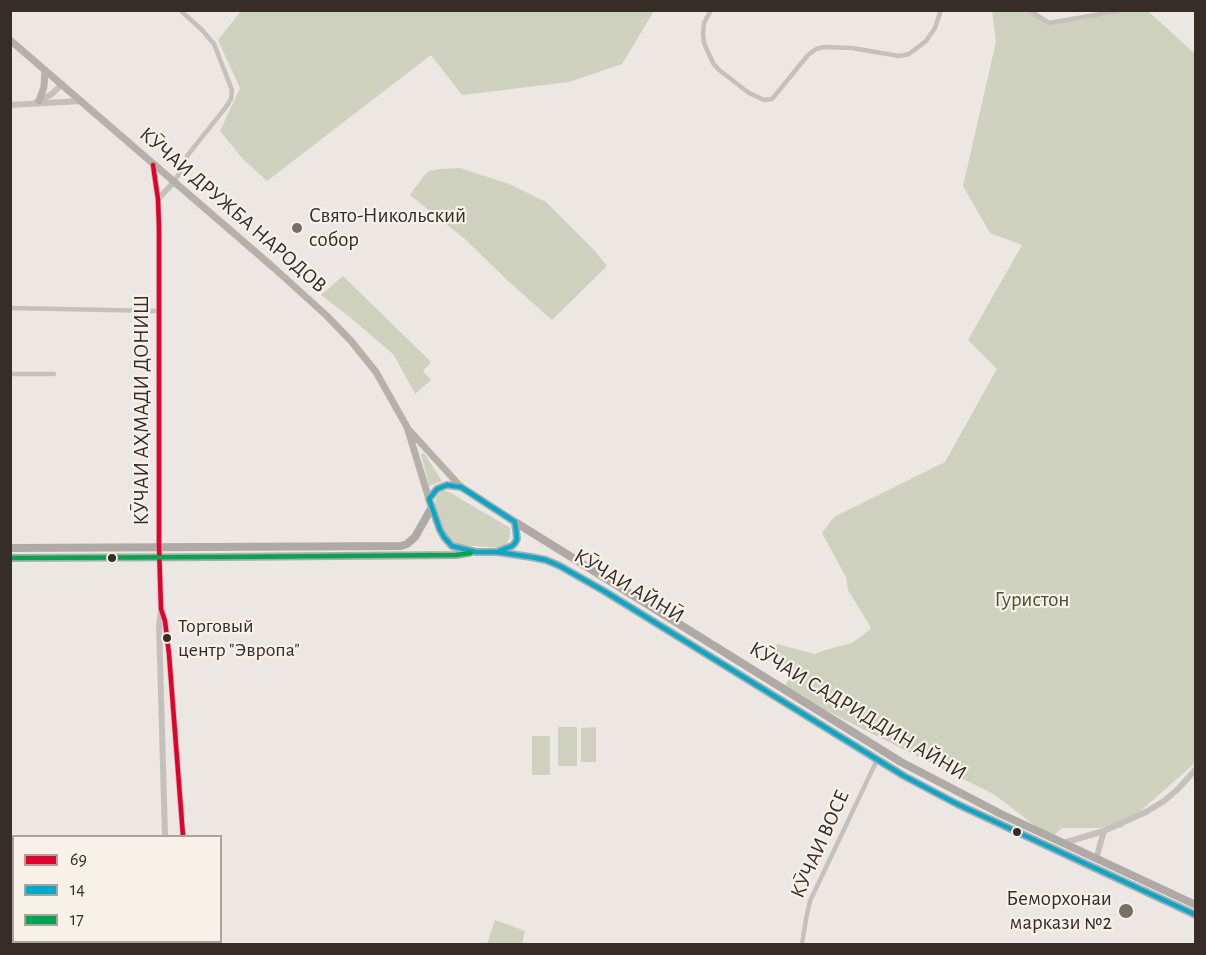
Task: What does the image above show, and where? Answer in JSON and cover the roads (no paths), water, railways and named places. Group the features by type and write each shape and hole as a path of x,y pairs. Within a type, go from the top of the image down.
{"highway":[{"path":"10,548 402,546 415,537 437,489 441,486 453,485 461,487 515,522 517,539 506,549 497,552 456,555 10,558"},
{"path":"431,503 440,530 448,543 457,548 476,552"},
{"name":"КӮЧАИ САДРИДДИН АЙНИ","path":"515,522 901,762 1001,814 1196,905"},
{"name":"КӮЧАИ АЙНӢ","path":"497,552 546,560 560,566 704,652"},
{"name":"КӮЧАИ САДРИДДИН АЙНИ","path":"704,652 877,760 957,804 1196,915"}],"main road":[{"name":"КӮЧАИ ДРУЖБА НАРОДОВ","path":"10,40 83,101 327,316 376,372 407,427"},
{"path":"39,101 44,87 45,70"},
{"path":"407,427 461,487"},
{"path":"407,427 431,503"}],"street":[{"path":"158,199 174,182 187,156 231,99 232,90 214,44 180,10"},
{"path":"711,10 704,23 703,33 704,43 713,63 749,93 764,100 772,99 808,55 824,46 898,56 909,54 926,41 935,28 941,10"},
{"path":"1029,10 1048,23 1118,11"},
{"path":"26,105 52,94 62,84"},
{"path":"10,105 83,101"},
{"name":"КӮЧАИ АҲМАДИ ДОНИШ","path":"153,165 158,199 161,609 168,647 183,835"},
{"path":"10,308 159,311"},
{"path":"10,374 54,374"},
{"path":"161,609 159,624 165,835"},
{"name":"КӮЧАИ ВОСЕ","path":"802,945 813,895 877,760"},
{"path":"1062,843 1104,831 1138,816 1164,801 1196,769"},
{"path":"1096,858 1104,831"}],"place":[{"name":"Свято-Никольский собор","path":"297,228"},
{"name":"Торговый центр \"Эвропа\"","path":"167,638"},
{"name":"Беморхонаи маркази №2","path":"1126,911"}],"park label":[{"name":"Гуристон","path":"1032,600"}]}
